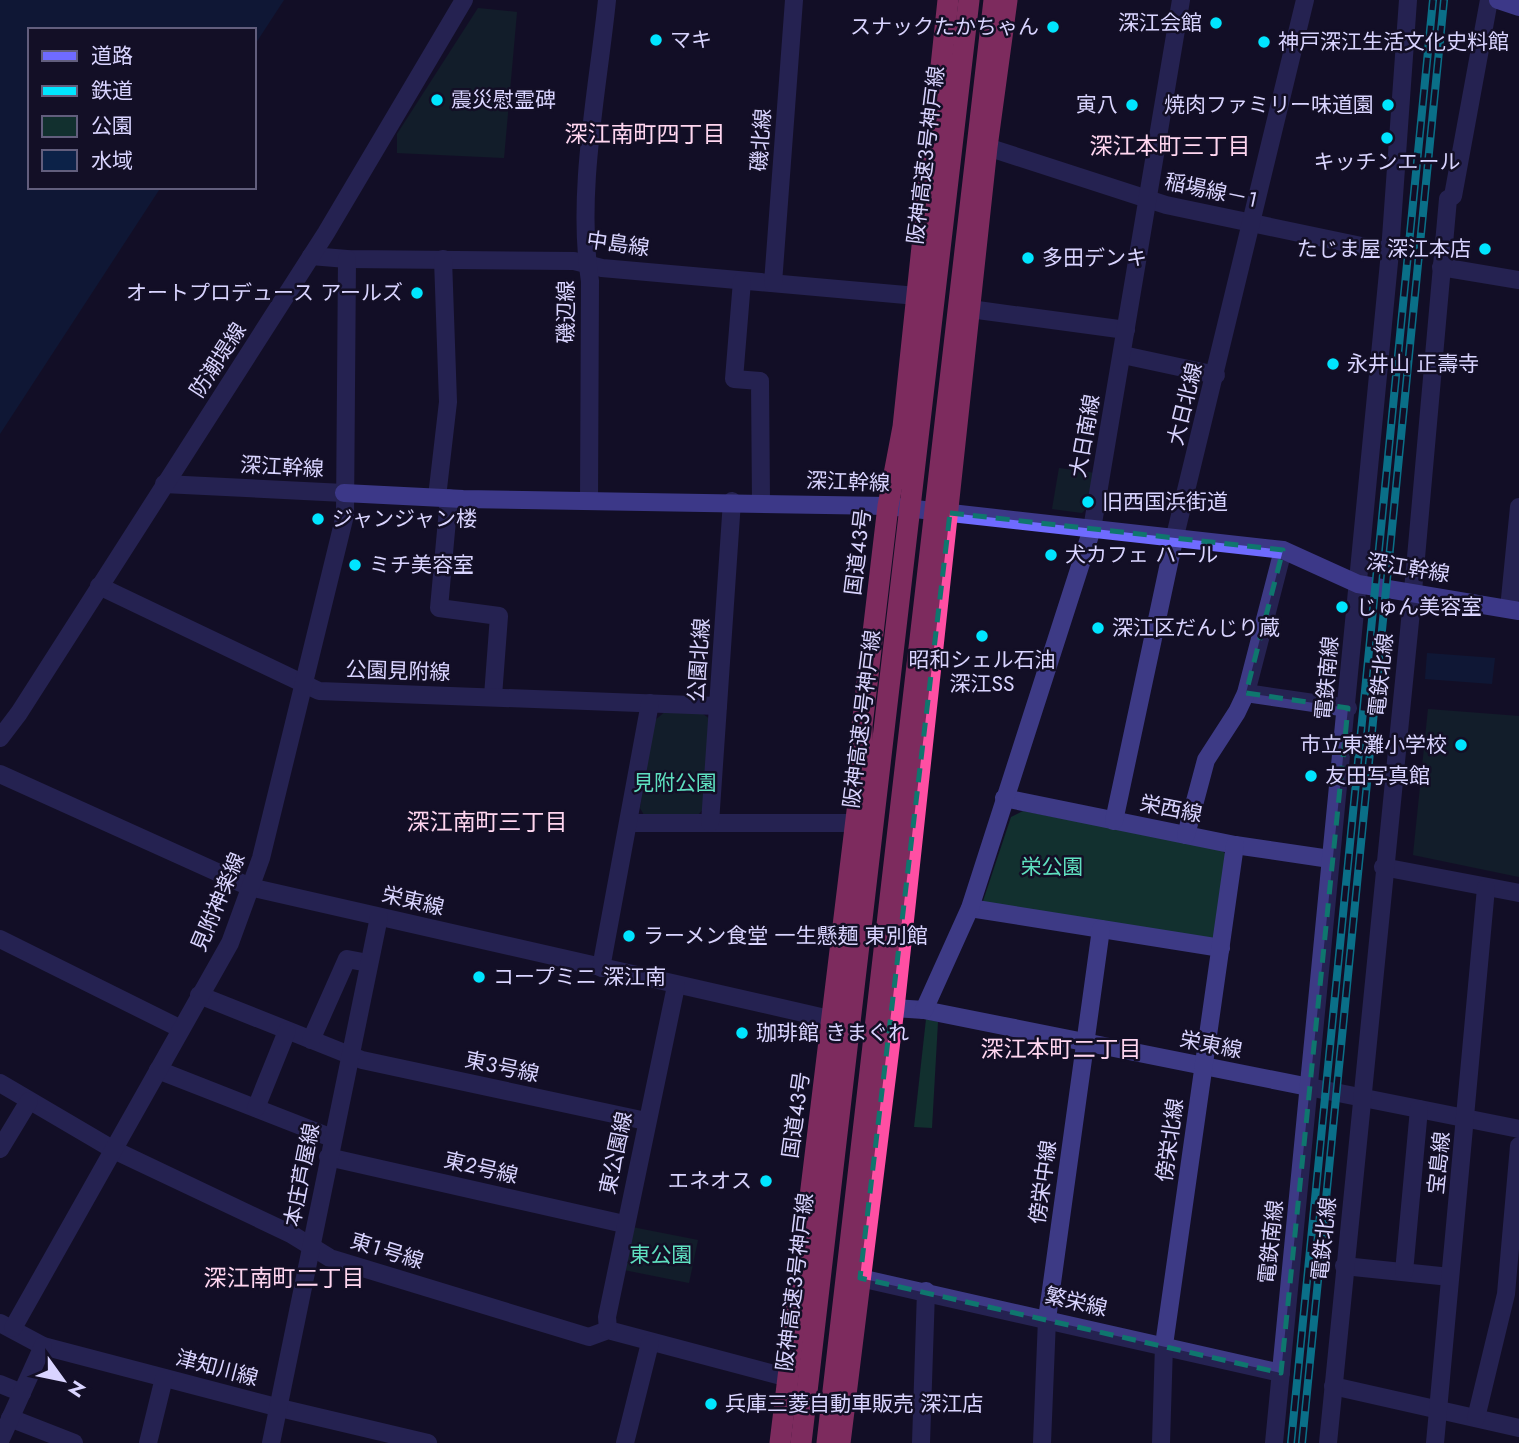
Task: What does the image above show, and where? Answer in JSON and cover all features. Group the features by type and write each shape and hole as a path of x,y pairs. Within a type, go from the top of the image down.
{"highway":[{"name":"国道43号","path":"780,1443 834,1020 863,762 862,726 888,506 903,427 948,0"},
{"name":"阪神高速3号神戸線","path":"801,1443 969,0"},
{"path":"827,1443 993,0"},
{"path":"840,1443 894,1008 950,513 987,147 1007,0"}],"street":[{"name":"防潮堤線","path":"0,738 19,713 311,256 464,0"},
{"name":"磯辺線","path":"589,500 590,281 586,252 590,162 607,0"},
{"name":"磯北線","path":"772,283 794,0"},
{"name":"大日南線","path":"923,1010 970,908 1092,529 1181,0"},
{"name":"大日北線","path":"1114,821 1174,540 1305,0"},
{"name":"電鉄南線","path":"1274,1443 1330,859 1348,708 1390,252 1408,0"},
{"name":"電鉄北線","path":"1328,1443 1383,867 1413,591 1448,199 1453,196 1489,0"},
{"path":"1498,0 1519,7"},
{"name":"稲場線－１","path":"987,147 1149,201 1390,252"},
{"name":"中島線","path":"311,256 347,259 574,261 588,265 742,281 917,296"},
{"name":"見附神楽線","path":"6,1326 114,1150 179,1028 230,943 261,858 345,514 347,259"},
{"path":"443,259 448,402 439,608 499,616 492,696"},
{"path":"1441,267 1519,280"},
{"path":"742,281 734,379 760,381 761,502"},
{"path":"971,309 1126,331"},
{"path":"1123,355 1216,374"},
{"name":"深江幹線","path":"164,484 443,498 732,501 888,506 1174,540 1283,550 1358,584 1413,591 1514,610"},
{"name":"公園北線","path":"710,823 732,501"},
{"path":"1514,610 1519,507"},
{"path":"1186,835 1206,760 1246,693 1283,550"},
{"name":"公園見附線","path":"99,586 319,691 718,706"},
{"path":"1246,693 1348,708"},
{"path":"601,968 630,823 650,703"},
{"name":"栄東線","path":"0,774 250,887 834,1020"},
{"name":"栄西線","path":"1004,798 1235,845 1330,859"},
{"path":"630,823 856,823"},
{"name":"傍栄北線","path":"1161,1443 1164,1345 1235,845"},
{"path":"1383,867 1519,893"},
{"name":"宝島線","path":"1435,1443 1486,888"},
{"path":"970,908 1221,948"},
{"name":"本庄芦屋線","path":"271,1443 379,917"},
{"name":"傍栄中線","path":"1042,1443 1046,1319 1101,929"},
{"path":"0,939 179,1028"},
{"path":"312,1040 347,959 368,963"},
{"name":"東公園線","path":"608,1330 607,1317 624,1224 676,985"},
{"name":"東３号線","path":"199,995 349,1055 646,1121"},
{"name":"栄東線","path":"894,1008 923,1010 1519,1129"},
{"path":"256,1108 287,1031"},
{"path":"158,1070 332,1138"},
{"name":"東１号線","path":"0,1083 114,1150 311,1246 330,1258 589,1338 608,1330 789,1378"},
{"path":"0,1149 29,1101"},
{"path":"1404,1272 1419,1109"},
{"path":"1476,1418 1506,1294 1519,1146"},
{"name":"東２号線","path":"328,1157 624,1224"},
{"path":"1344,1266 1450,1277"},
{"name":"繁栄線","path":"860,1278 1281,1373"},
{"path":"921,1443 926,1291"},
{"name":"津知川線","path":"6,1326 43,1346 395,1439 428,1443"},
{"path":"625,1443 650,1343"},
{"path":"0,1441 43,1346"},
{"path":"148,1443 164,1378"},
{"path":"0,1384 22,1393"},
{"path":"1334,1386 1519,1427"},
{"path":"10,1419 74,1443"}],"highlighted area":[{"path":"950,513 1283,550 1246,693 1348,708 1281,1373 860,1278"}],"green space":[{"path":"478,8 517,12 504,158 397,153 397,134"},
{"path":"1059,468 1095,473 1089,505 1082,513 1052,509"},
{"path":"1428,709 1519,716 1519,877 1413,855"},
{"name":"見附公園","path":"666,711 703,714 711,720 704,808 698,815 644,815 640,808 654,721"},
{"name":"栄公園","path":"1023,811 1221,849 1228,857 1216,943 982,904 1011,817"},
{"path":"926,1019 938,1022 932,1128 914,1127"},
{"name":"東公園","path":"632,1227 698,1240 689,1283 624,1270"}],"water":[{"path":"0,0 284,0 256,43 256,28 28,28 28,189 160,189 0,434"},
{"path":"1427,653 1495,658 1492,684 1425,679"}],"railway":[{"path":"1291,1443 1433,0"},
{"path":"1302,1443 1444,0"}],"place":[{"name":"深江会館","path":"1216,23"},
{"name":"スナックたかちゃん","path":"1053,27"},
{"name":"マキ","path":"656,40"},
{"name":"神戸深江生活文化史料館","path":"1264,42"},
{"name":"震災慰霊碑","path":"437,100"},
{"name":"寅八","path":"1132,105"},
{"name":"焼肉ファミリー味道園","path":"1388,105"},
{"name":"キッチンエール","path":"1387,138"},
{"name":"たじま屋 深江本店","path":"1485,249"},
{"name":"多田デンキ","path":"1028,258"},
{"name":"オートプロデュース アールズ","path":"417,293"},
{"name":"永井山 正壽寺","path":"1333,364"},
{"name":"旧西国浜街道","path":"1088,502"},
{"name":"ジャンジャン楼","path":"318,519"},
{"name":"犬カフェ ハール","path":"1051,555"},
{"name":"ミチ美容室","path":"355,565"},
{"name":"じゅん美容室","path":"1342,607"},
{"name":"深江区だんじり蔵","path":"1098,628"},
{"name":"昭和シェル石油 深江SS","path":"982,636"},
{"name":"市立東灘小学校","path":"1461,745"},
{"name":"友田写真館","path":"1311,776"},
{"name":"ラーメン食堂 一生懸麺 東別館","path":"629,936"},
{"name":"コープミニ 深江南","path":"479,977"},
{"name":"珈琲館 きまぐれ","path":"742,1033"},
{"name":"エネオス","path":"766,1181"},
{"name":"兵庫三菱自動車販売 深江店","path":"711,1404"}],"district":[{"name":"深江南町四丁目","path":"645,134"},
{"name":"深江本町三丁目","path":"1170,146"},
{"name":"深江南町三丁目","path":"487,822"},
{"name":"深江本町二丁目","path":"1061,1049"},
{"name":"深江南町二丁目","path":"284,1278"}]}
